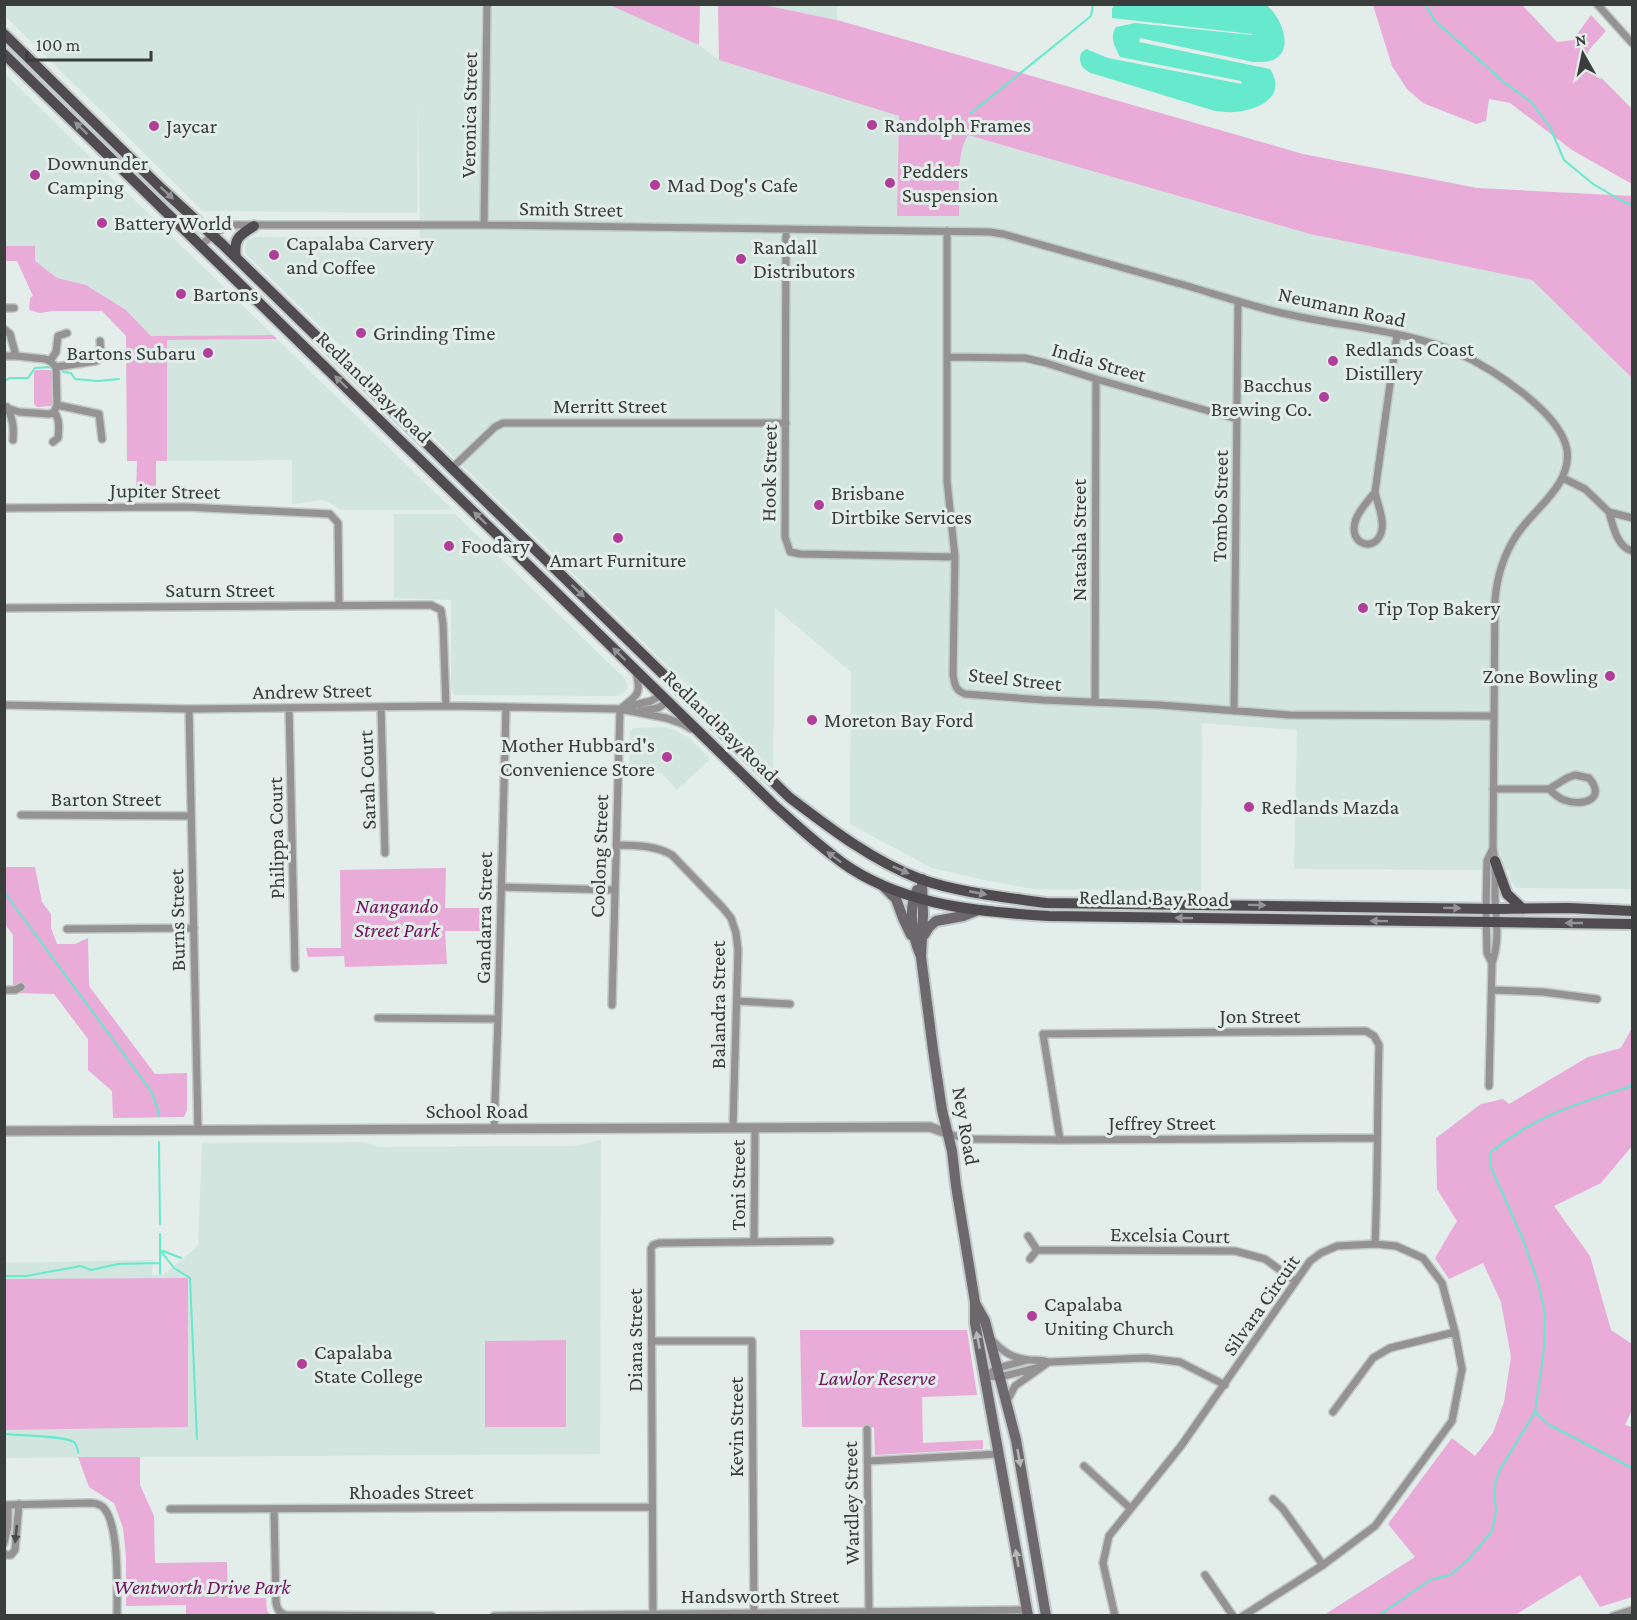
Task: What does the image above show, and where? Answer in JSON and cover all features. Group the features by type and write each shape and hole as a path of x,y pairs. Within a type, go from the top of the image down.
{"main road":[{"name":"Redland Bay Road","path":"5,35 789,797 866,852 922,879 977,894 1046,903 1569,908 1632,911"},
{"name":"Redland Bay Road","path":"4,54 775,806 849,868 884,887 919,899 978,910 1049,916 1632,924"},
{"path":"236,258 237,239 254,226"},
{"path":"665,698 677,688"},
{"path":"1495,861 1507,894 1523,909"},
{"name":"Ney Road","path":"922,879 919,899 919,938 933,1050 942,1110 949,1134 975,1302 975,1323 1027,1613"},
{"path":"884,887 896,899 903,918 919,938 936,921 963,916 978,910"},
{"name":"Ney Road","path":"975,1302 990,1338 1016,1440 1046,1616"}],"street":[{"name":"Veronica Street","path":"484,225 487,4"},
{"path":"1596,4 1632,43"},
{"name":"Smith Street","path":"201,245 228,225 484,225 947,231"},
{"name":"Hook Street","path":"786,229 784,537 790,552 955,557"},
{"name":"Neumann Road","path":"947,231 1003,234 1282,313 1397,334 1459,354 1497,374 1530,399 1552,420 1565,440 1568,461 1563,478"},
{"name":"Steel Street","path":"947,231 947,481 955,557 953,675 958,692 1043,700 1160,705 1290,715 1494,716"},
{"name":"Tombo Street","path":"1234,711 1238,301"},
{"path":"4,308 14,308"},
{"path":"4,329 10,334 16,356"},
{"path":"54,442 58,438 59,431 53,364 58,336 68,333"},
{"path":"1375,492 1360,511 1354,529 1356,538 1366,545 1378,540 1382,530 1375,492 1397,334"},
{"path":"4,356 16,356 53,364 96,361 100,358 100,341"},
{"name":"India Street","path":"948,357 1025,358 1237,419"},
{"name":"Natasha Street","path":"1095,702 1096,379"},
{"path":"6,407 25,412 49,414 56,409 99,414 102,439"},
{"path":"6,407 14,425 13,440"},
{"path":"14,425 25,412"},
{"name":"Merritt Street","path":"452,468 495,427 503,423 786,423"},
{"path":"1491,909 1495,861 1493,789 1495,600 1500,568 1517,533 1563,478 1585,489 1609,512 1623,547 1632,551"},
{"name":"Jupiter Street","path":"4,508 185,507 324,512 330,514 338,523 339,605"},
{"path":"1609,512 1632,519"},
{"name":"Saturn Street","path":"4,608 431,605 441,610 446,706"},
{"path":"620,709 638,695 639,682 635,669"},
{"name":"Andrew Street","path":"620,709 665,698"},
{"name":"Andrew Street","path":"636,711 658,708 665,698"},
{"name":"Andrew Street","path":"4,705 189,709 446,706 620,709 666,718 683,724 704,738"},
{"name":"Sarah Court","path":"381,707 385,853"},
{"name":"Gandarra Street","path":"494,1130 506,707"},
{"name":"Philippa Court","path":"289,708 296,968"},
{"name":"Burns Street","path":"189,709 198,1131"},
{"name":"Coolong Street","path":"612,1005 620,709"},
{"path":"1493,789 1549,789 1567,777 1575,775 1589,778 1594,783 1595,790 1590,800 1580,804 1561,799 1549,789"},
{"name":"Barton Street","path":"21,815 191,816"},
{"name":"Balandra Street","path":"617,845 644,846 663,850 672,855 731,918 738,950 733,1127"},
{"path":"1492,963 1487,953 1491,922 1488,861 1493,848"},
{"path":"501,887 615,890"},
{"path":"1489,1086 1492,963 1497,950 1491,922"},
{"path":"67,929 194,928"},
{"path":"4,990 15,990 21,987"},
{"path":"1492,990 1543,992 1597,999"},
{"path":"737,1001 790,1004"},
{"path":"378,1018 498,1019"},
{"name":"Jon Street","path":"1060,1140 1043,1034 1366,1031 1374,1035 1379,1045 1374,1244"},
{"name":"School Road","path":"4,1131 930,1127 949,1134"},
{"name":"Toni Street","path":"754,1242 755,1128"},
{"name":"Jeffrey Street","path":"949,1134 968,1139 1060,1140 1376,1138"},
{"path":"1028,1236 1037,1250 1030,1258"},
{"name":"Diana Street","path":"653,1613 651,1249 653,1245 659,1243 830,1241"},
{"name":"Silvara Circuit","path":"1115,1616 1103,1563 1108,1536 1181,1446 1310,1261 1337,1246 1374,1244 1396,1246 1424,1258 1442,1282 1462,1370 1452,1421 1376,1526 1323,1565 1243,1616"},
{"name":"Excelsia Court","path":"1037,1250 1235,1251 1265,1259 1295,1281"},
{"path":"1333,1412 1373,1358 1390,1348 1455,1332"},
{"path":"990,1338 1012,1357 1040,1359 1045,1364"},
{"name":"Kevin Street","path":"652,1341 752,1341 754,1612"},
{"path":"985,1376 1045,1364 1146,1358 1180,1362 1225,1385"},
{"path":"999,1373 1030,1360"},
{"path":"1007,1401 1015,1386 1045,1364"},
{"name":"Wardley Street","path":"867,1429 869,1613"},
{"path":"868,1461 999,1454"},
{"path":"1084,1467 1130,1508"},
{"path":"1273,1499 1283,1509 1323,1565"},
{"path":"4,1543 8,1526 6,1505 96,1503 104,1509 116,1547 117,1616"},
{"path":"4,1553 10,1555 15,1550 19,1504"},
{"name":"Rhoades Street","path":"170,1509 652,1507"},
{"path":"274,1509 276,1602 279,1611 286,1615 432,1616"},
{"path":"1205,1575 1233,1616"},
{"path":"1613,1616 1632,1610"},
{"name":"Handsworth Street","path":"494,1616 754,1612 1027,1613"}],"shaded area":[{"path":"4,5 611,5 699,45 719,60 899,116 897,216 959,216 960,157 962,145 968,135 1310,234 1532,280 1632,378 1632,889 1516,888 1511,881 1509,870 1294,869 1297,730 1202,723 1201,891 1033,889 984,880 932,868 850,824 851,672 775,608 773,769 245,253 247,240 255,237 420,238 418,94 417,213 203,211 5,16"},
{"path":"764,5 837,5 837,20"},
{"path":"1114,5 1266,5 1279,21 1285,43 1280,55 1271,61 1253,62 1140,38 1139,42 1270,69 1275,79 1273,94 1261,105 1243,111 1215,111 1091,73 1083,68 1080,60 1081,53 1086,49 1108,58 1242,84 1241,81 1120,57 1113,35 1116,27 1135,23 1252,34 1112,18"},
{"path":"4,73 273,335 151,336 126,310 86,285 57,278 35,261 35,246 5,246"},
{"path":"277,339 453,510 341,510 322,500 292,504 292,460 167,461 167,340"},
{"path":"394,514 455,514 625,679 628,686 624,693 617,696 454,695 451,689 451,600 394,598"},
{"path":"665,727 689,738 710,759 677,790 662,773 629,769 630,732 633,728"},
{"name":"Capalaba State College","path":"601,1140 600,1454 5,1458 4,1263 153,1260 152,1275 163,1275 198,1246 202,1143 365,1142 378,1147 574,1146"}],"green space":[{"path":"700,5 699,45 612,6"},
{"path":"718,5 764,5 837,20 1303,154 1477,188 1632,196 1632,378 1532,280 1310,234 968,135 961,153 959,216 897,216 899,116 719,60"},
{"path":"1373,5 1522,5 1557,42 1573,40 1591,15 1606,31 1589,50 1585,61 1632,109 1632,184 1572,150 1510,103 1489,99 1486,121 1476,124 1423,103 1407,89 1392,66"},
{"path":"5,246 35,246 35,261 57,278 86,285 126,310 151,336 273,335 277,339 167,340 167,461 156,461 156,490 161,497 133,498 136,494 137,461 127,461 126,336 102,311 40,313 29,310 30,298 33,296 17,261 5,261"},
{"path":"36,370 52,372 53,403 51,406 37,407 34,404 34,372"},
{"path":"4,867 35,867 42,902 51,914 51,928 57,944 75,944 88,938 89,986 155,1074 187,1073 187,1110 184,1117 113,1118 112,1091 88,1070 88,1039 54,994 13,993 13,935 5,924"},
{"name":"Nangando Street Park","path":"446,868 445,908 488,908 488,931 445,931 447,964 345,967 344,956 308,957 306,948 341,948 340,870"},
{"path":"1632,1028 1632,1146 1601,1183 1554,1206 1590,1256 1611,1330 1632,1344 1632,1410 1625,1425 1632,1427 1632,1597 1600,1607 1580,1575 1515,1615 1324,1615 1415,1557 1388,1524 1452,1438 1475,1456 1493,1433 1504,1402 1511,1357 1501,1302 1483,1263 1449,1279 1435,1258 1457,1221 1437,1189 1436,1138 1481,1104 1503,1099 1509,1104 1588,1057 1621,1048"},
{"path":"188,1278 188,1427 5,1430 5,1279"},
{"name":"Lawlor Reserve","path":"800,1330 967,1330 977,1395 922,1397 923,1443 983,1440 983,1449 875,1455 874,1427 802,1427"},
{"path":"566,1340 566,1427 485,1427 485,1341"},
{"name":"Wentworth Drive Park","path":"78,1457 140,1457 140,1485 154,1516 155,1563 227,1562 228,1598 266,1598 267,1611 271,1615 186,1615 186,1605 126,1606 126,1556 123,1528 114,1503 89,1487"}],"waterway":[{"path":"971,113 1091,16 1093,4"},
{"path":"1425,4 1435,21 1505,83 1531,102 1550,127 1564,160 1593,184 1632,205"},
{"path":"4,381 10,378 28,378 35,368 49,367 54,370"},
{"path":"63,372 71,373 75,379 98,381 119,379"},
{"path":"4,892 151,1091 159,1116"},
{"path":"1378,1616 1430,1580 1450,1575 1469,1559 1492,1531 1496,1512 1494,1488 1499,1471 1535,1412 1544,1349 1545,1314 1539,1286 1524,1242 1490,1165 1491,1152 1540,1120 1632,1084"},
{"path":"159,1142 160,1224"},
{"path":"160,1234 160,1274"},
{"path":"160,1250 174,1268 190,1278 197,1439"},
{"path":"163,1251 181,1258"},
{"path":"4,1276 26,1276 81,1266 91,1270 118,1264 160,1263"},
{"path":"1535,1412 1548,1424 1632,1468"},
{"path":"4,1434 54,1437 71,1441 75,1443 78,1453"}],"place":[{"name":"Randolph Frames","path":"872,125"},
{"name":"Jaycar","path":"154,126"},
{"name":"Downunder Camping","path":"35,175"},
{"name":"Pedders Suspension","path":"890,183"},
{"name":"Mad Dog's Cafe","path":"655,185"},
{"name":"Battery World","path":"102,223"},
{"name":"Capalaba Carvery and Coffee","path":"274,255"},
{"name":"Randall Distributors","path":"741,259"},
{"name":"Bartons","path":"181,294"},
{"name":"Grinding Time","path":"361,333"},
{"name":"Bartons Subaru","path":"208,353"},
{"name":"Redlands Coast Distillery","path":"1333,361"},
{"name":"Bacchus Brewing Co.","path":"1324,397"},
{"name":"Brisbane Dirtbike Services","path":"819,505"},
{"name":"Amart Furniture","path":"618,538"},
{"name":"Foodary","path":"449,546"},
{"name":"Tip Top Bakery","path":"1363,608"},
{"name":"Zone Bowling","path":"1610,676"},
{"name":"Moreton Bay Ford","path":"812,720"},
{"name":"Mother Hubbard's Convenience Store","path":"667,757"},
{"name":"Redlands Mazda","path":"1249,807"},
{"name":"Capalaba Uniting Church","path":"1032,1316"},
{"name":"Capalaba State College","path":"302,1364"}]}
